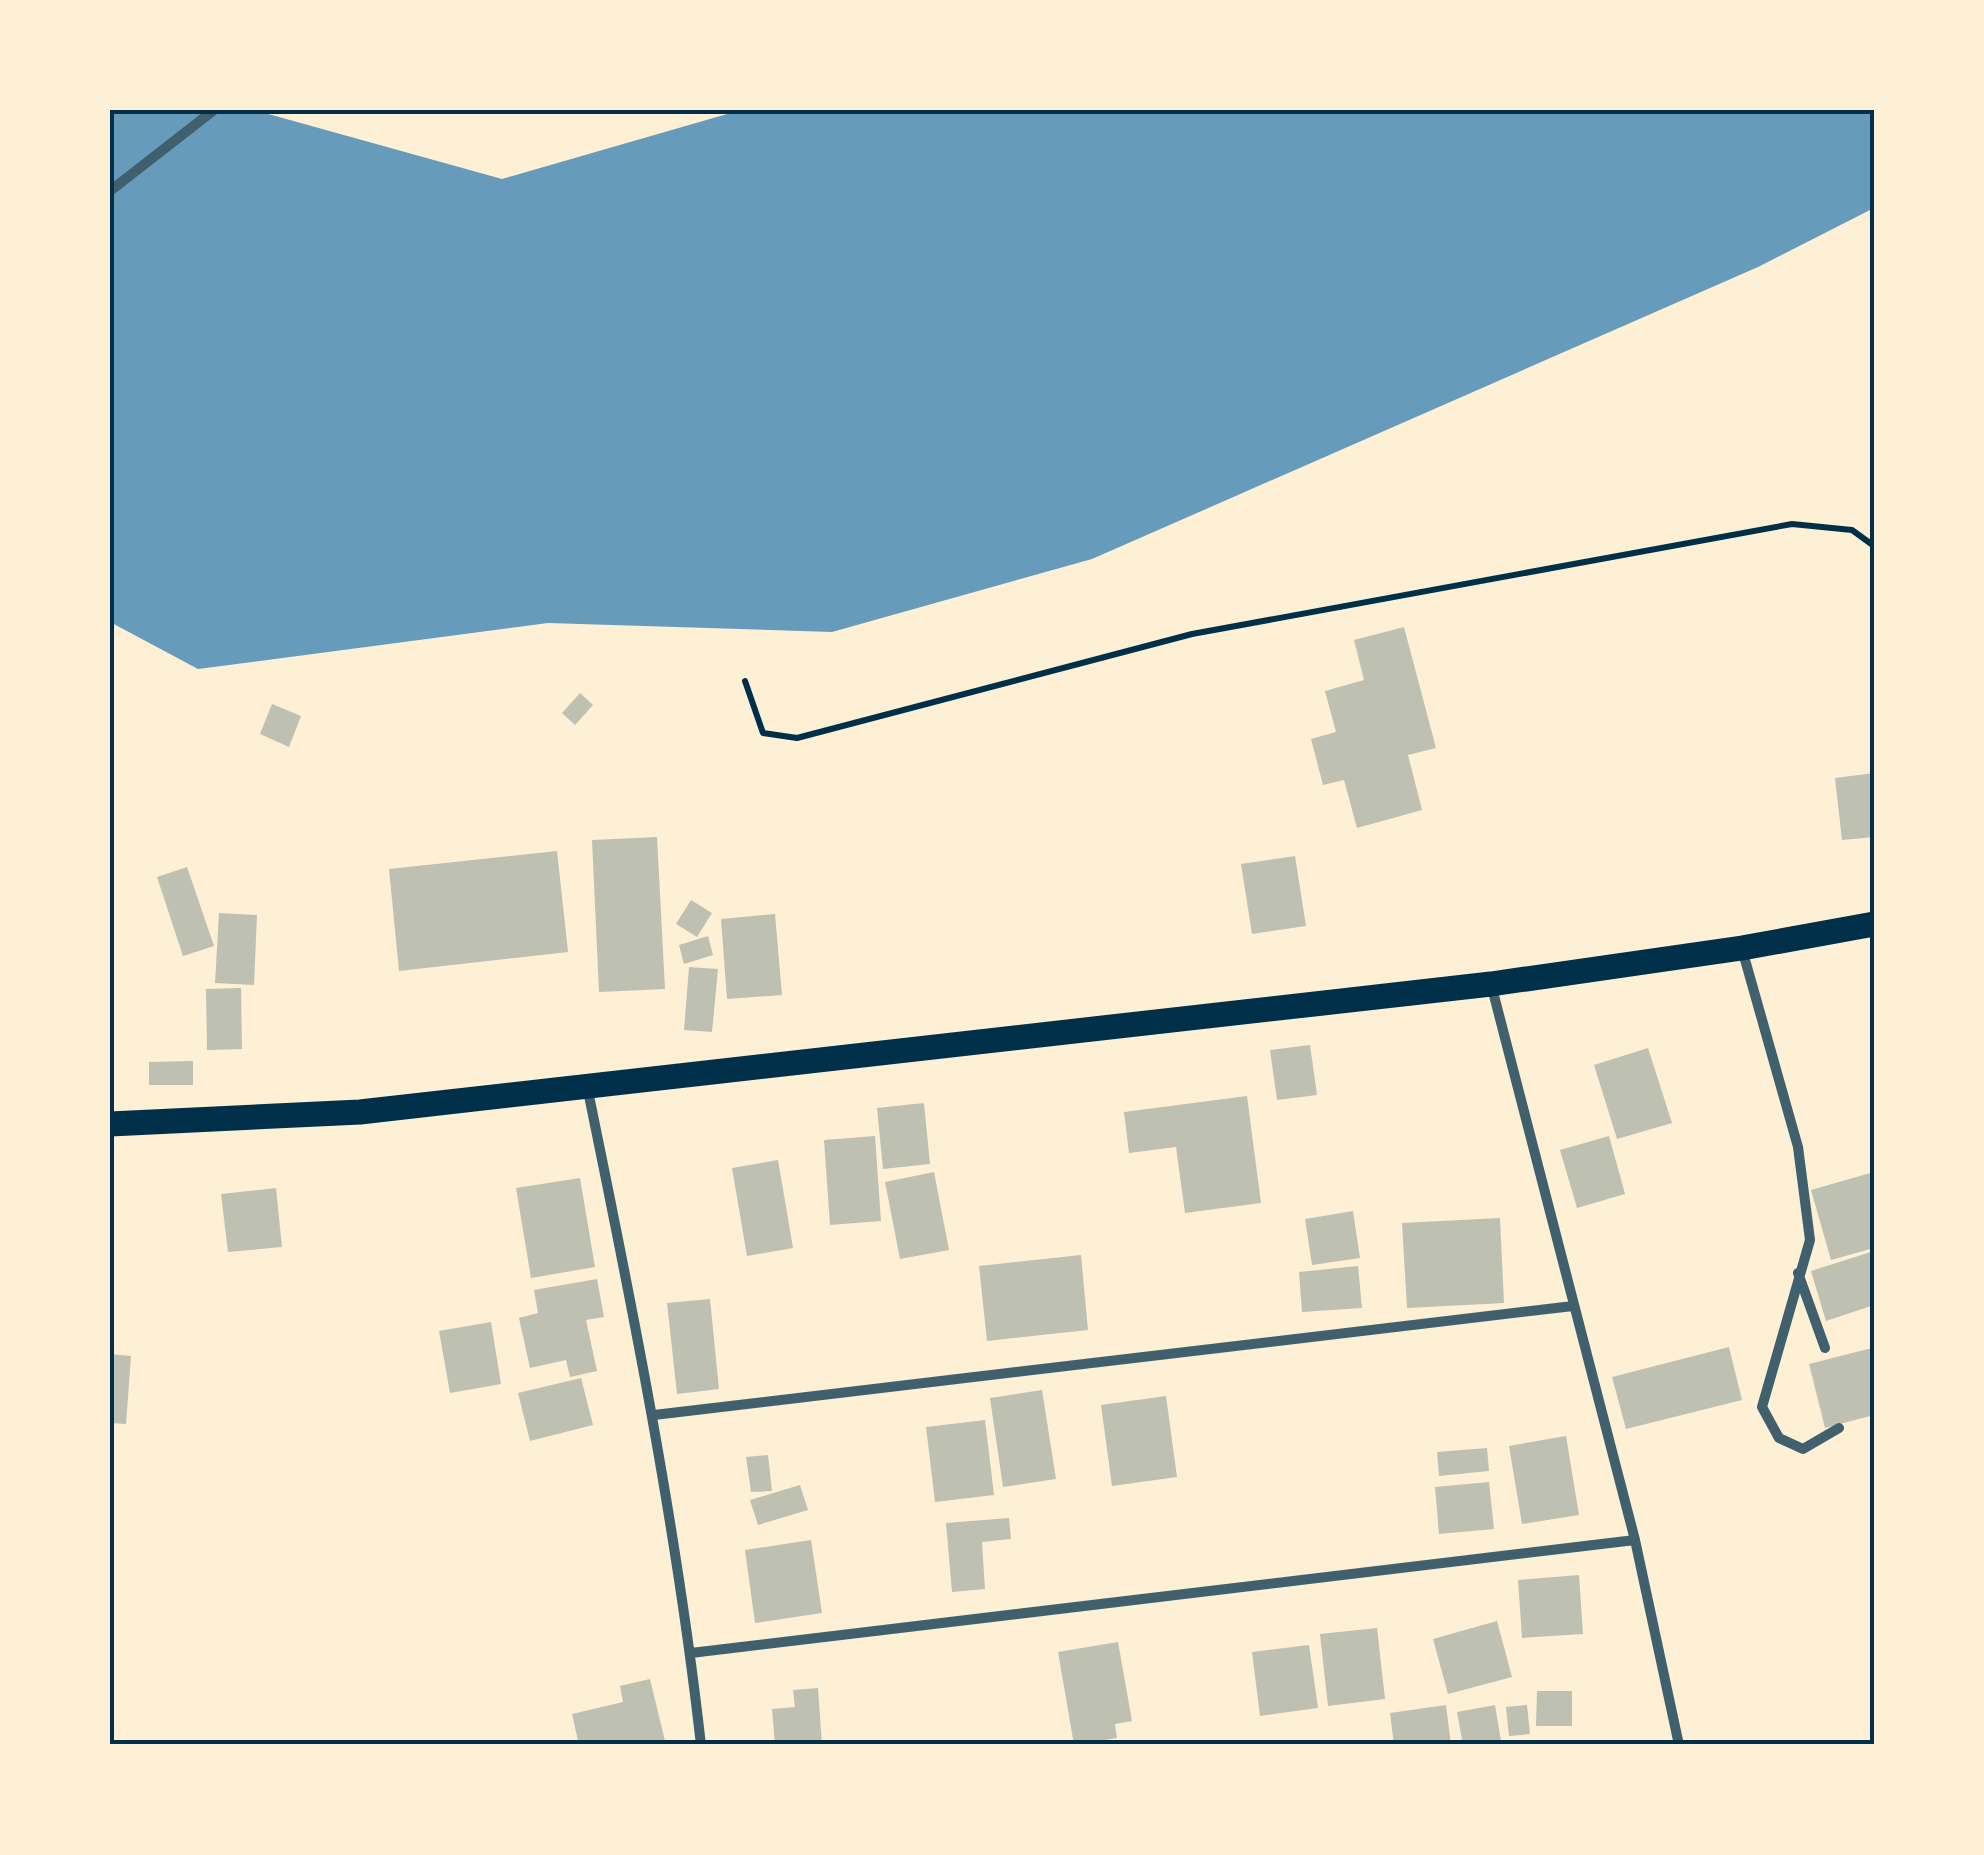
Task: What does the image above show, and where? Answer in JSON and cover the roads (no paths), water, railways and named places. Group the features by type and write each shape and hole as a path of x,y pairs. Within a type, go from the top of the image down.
{"main road":[{"path":"110,1124 360,1112 1491,984 1742,948 1874,924"}],"street":[{"path":"110,191 214,110"},
{"path":"1742,948 1798,1147 1810,1240 1762,1407 1779,1438 1804,1449 1839,1428"},
{"path":"1491,984 1635,1540 1679,1745"},
{"path":"586,1085 654,1415 702,1745"},
{"path":"1798,1272 1825,1348"},
{"path":"654,1415 1573,1306"},
{"path":"691,1653 1635,1540"}],"water":[{"path":"110,110 254,110 502,179 741,110 1874,110 1874,208 1758,267 1092,559 832,632 548,623 198,669 110,622"}]}
